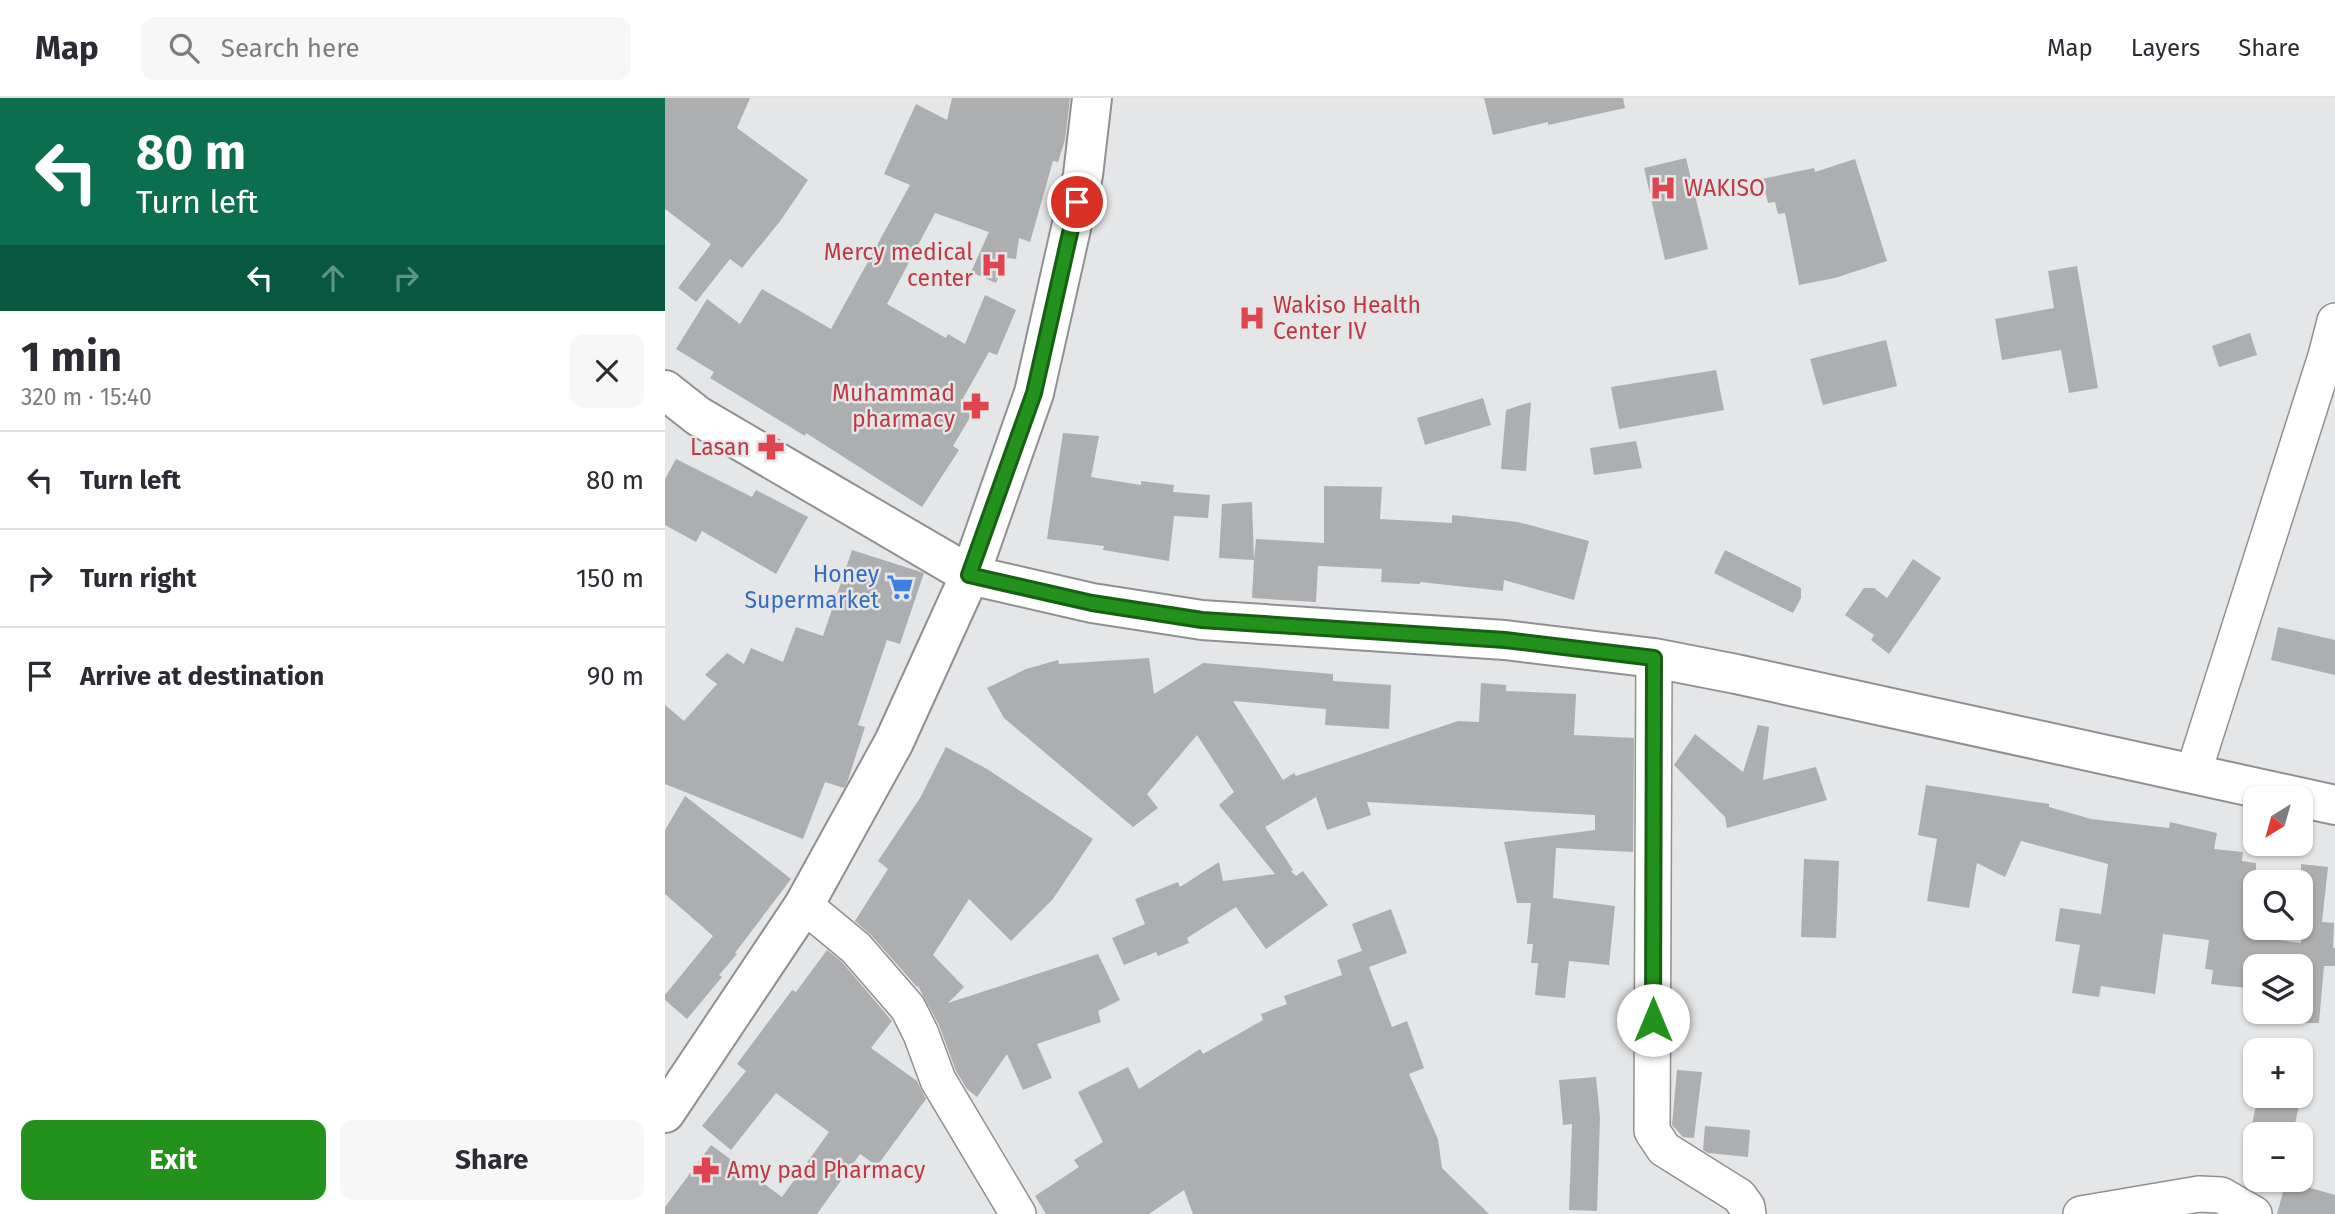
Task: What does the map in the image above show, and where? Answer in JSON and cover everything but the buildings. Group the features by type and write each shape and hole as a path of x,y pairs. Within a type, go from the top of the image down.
{"street":[{"path":"665,1113 804,905 894,742 969,575 1034,393 1083,175 1092,98"},
{"path":"2193,774 2335,321"},
{"path":"665,390 698,416 969,575 1092,603 1202,620 1505,640 1654,658 2335,805"},
{"path":"1654,658 1652,1131 1664,1149 1739,1196 1747,1207 1748,1214"},
{"path":"804,905 856,947 908,1008 938,1080 1018,1214"},
{"path":"2081,1214 2199,1194 2221,1195 2253,1214"}],"place":[{"name":"WAKISO","path":"1663,188"},
{"name":"Mercy medical center","path":"994,265"},
{"name":"Wakiso Health Center IV","path":"1252,318"},
{"name":"Muhammad pharmacy","path":"976,406"},
{"name":"Lasan","path":"771,447"},
{"name":"Honey Supermarket","path":"900,587"},
{"name":"Amy pad Pharmacy","path":"706,1170"}],"route":[{"path":"1077,202 1034,393 969,575 1092,603 1202,620 1505,640 1654,658 1653,1020"}]}
